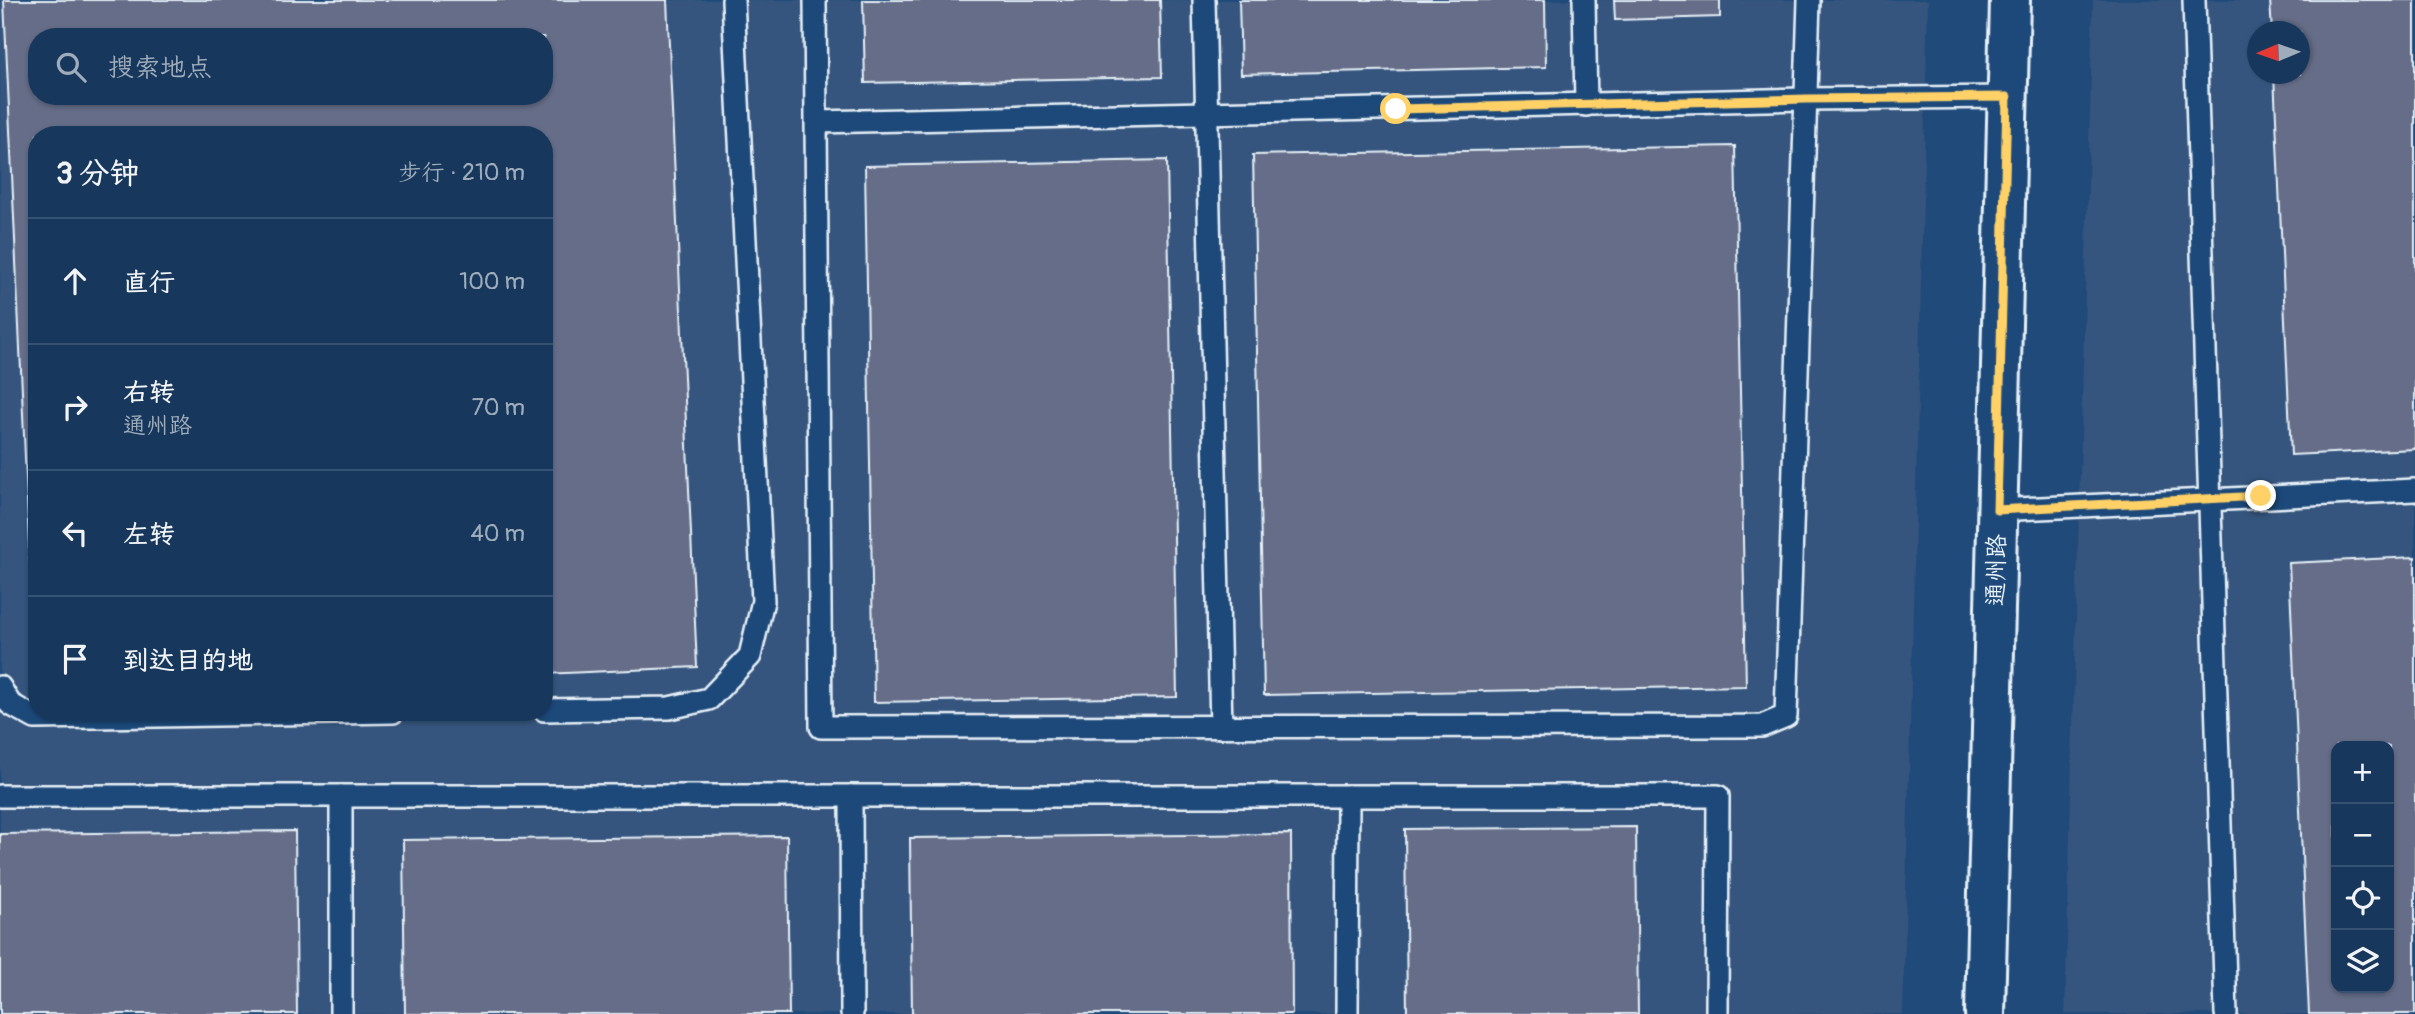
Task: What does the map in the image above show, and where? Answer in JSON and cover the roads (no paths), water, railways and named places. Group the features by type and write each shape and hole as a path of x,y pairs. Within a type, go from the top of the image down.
{"street":[{"name":"通州路","path":"1986,1014 2010,0"}],"lane":[{"path":"553,710 669,708 709,699 750,656 763,601 733,0"},
{"path":"815,0 821,727 1762,726 1786,716 1809,0"},
{"path":"1204,0 1221,727"},
{"path":"1584,0 1587,104"},
{"path":"2194,0 2226,1014"},
{"path":"817,122 1806,99 2007,97"},
{"path":"1997,510 2415,490"},
{"path":"0,687 10,704 28,714"},
{"path":"0,796 1718,796 1717,1014"},
{"path":"341,796 341,1014"},
{"path":"852,796 852,1014"},
{"path":"1347,1014 1348,796"}]}
